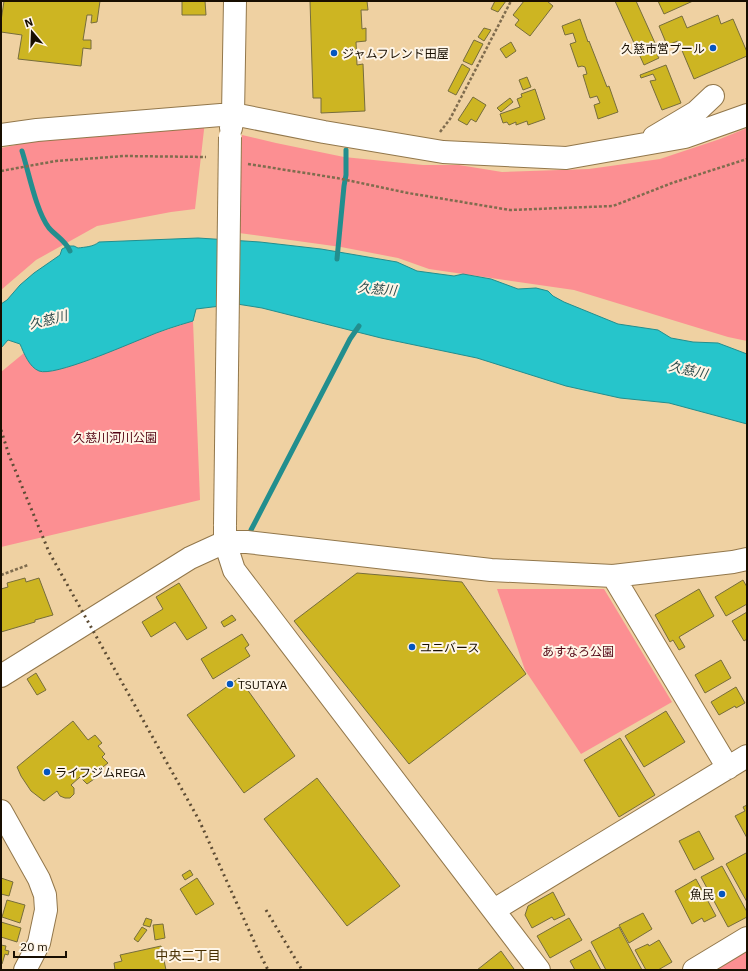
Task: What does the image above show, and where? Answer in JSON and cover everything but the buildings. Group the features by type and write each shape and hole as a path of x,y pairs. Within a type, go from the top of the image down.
{"street":[{"path":"235,1 233,114 230,137 225,533 234,570 539,970"},
{"path":"640,145 696,112 713,96"},
{"path":"1,135 37,130 233,114 426,150 466,154 566,158 685,137 747,115"},
{"path":"225,533 247,542 491,570 613,576 733,562 747,559"},
{"path":"1,676 190,558 225,533"},
{"path":"613,576 728,768"},
{"path":"494,910 747,756"},
{"path":"1,811 39,879 45,895 46,910 39,942 25,970"},
{"path":"694,970 747,938"}],"path":[{"path":"426,150 450,119 511,1"},
{"path":"1,171 56,161 124,156 206,157"},
{"path":"247,164 337,178 408,193 510,210 613,206 672,183 747,159"},
{"path":"1,575 28,565"}],"green space":[{"path":"205,121 195,209 97,226 36,260 1,290 1,148 66,135"},
{"path":"747,128 747,341 728,337 574,290 429,269 398,258 341,247 239,233 242,135 344,157 423,165 459,165 502,172 589,169 660,159 720,139"},
{"name":"久慈川河川公園","path":"193,321 200,500 1,547 1,372 24,353 31,364 47,372 92,359 145,337"},
{"name":"あすなろ公園","path":"497,589 604,589 672,702 581,754 525,670"},
{"path":"747,946 747,970 707,970"}],"water":[{"name":"久慈川","path":"198,238 260,242 321,249 397,262 417,271 454,276 463,274 491,279 518,289 536,288 548,291 553,296 564,302 618,324 658,330 671,338 693,342 718,343 747,354 747,424 669,403 620,398 566,386 477,358 381,338 262,308 237,304 196,309 193,321 162,331 74,365 47,372 39,371 32,366 20,344 8,340 1,348 1,304 34,273 60,255 62,249 68,246 78,248 89,246 99,242"}],"waterway":[{"path":"337,259 346,175 346,150"},
{"path":"22,151 44,221 49,228 66,244 70,251"},
{"path":"251,530 350,339 359,326"}],"railway":[{"path":"1,430 9,455 49,552 199,820 268,970"},
{"path":"266,910 302,970"}],"place":[{"name":"久慈市営プール","path":"713,48"},
{"name":"ジャムフレンド田屋","path":"334,53"},
{"name":"ユニバース","path":"412,647"},
{"name":"TSUTAYA","path":"230,684"},
{"name":"ライフジムREGA","path":"47,772"},
{"name":"魚民","path":"722,894"}],"district":[{"name":"中央二丁目","path":"188,955"}]}
